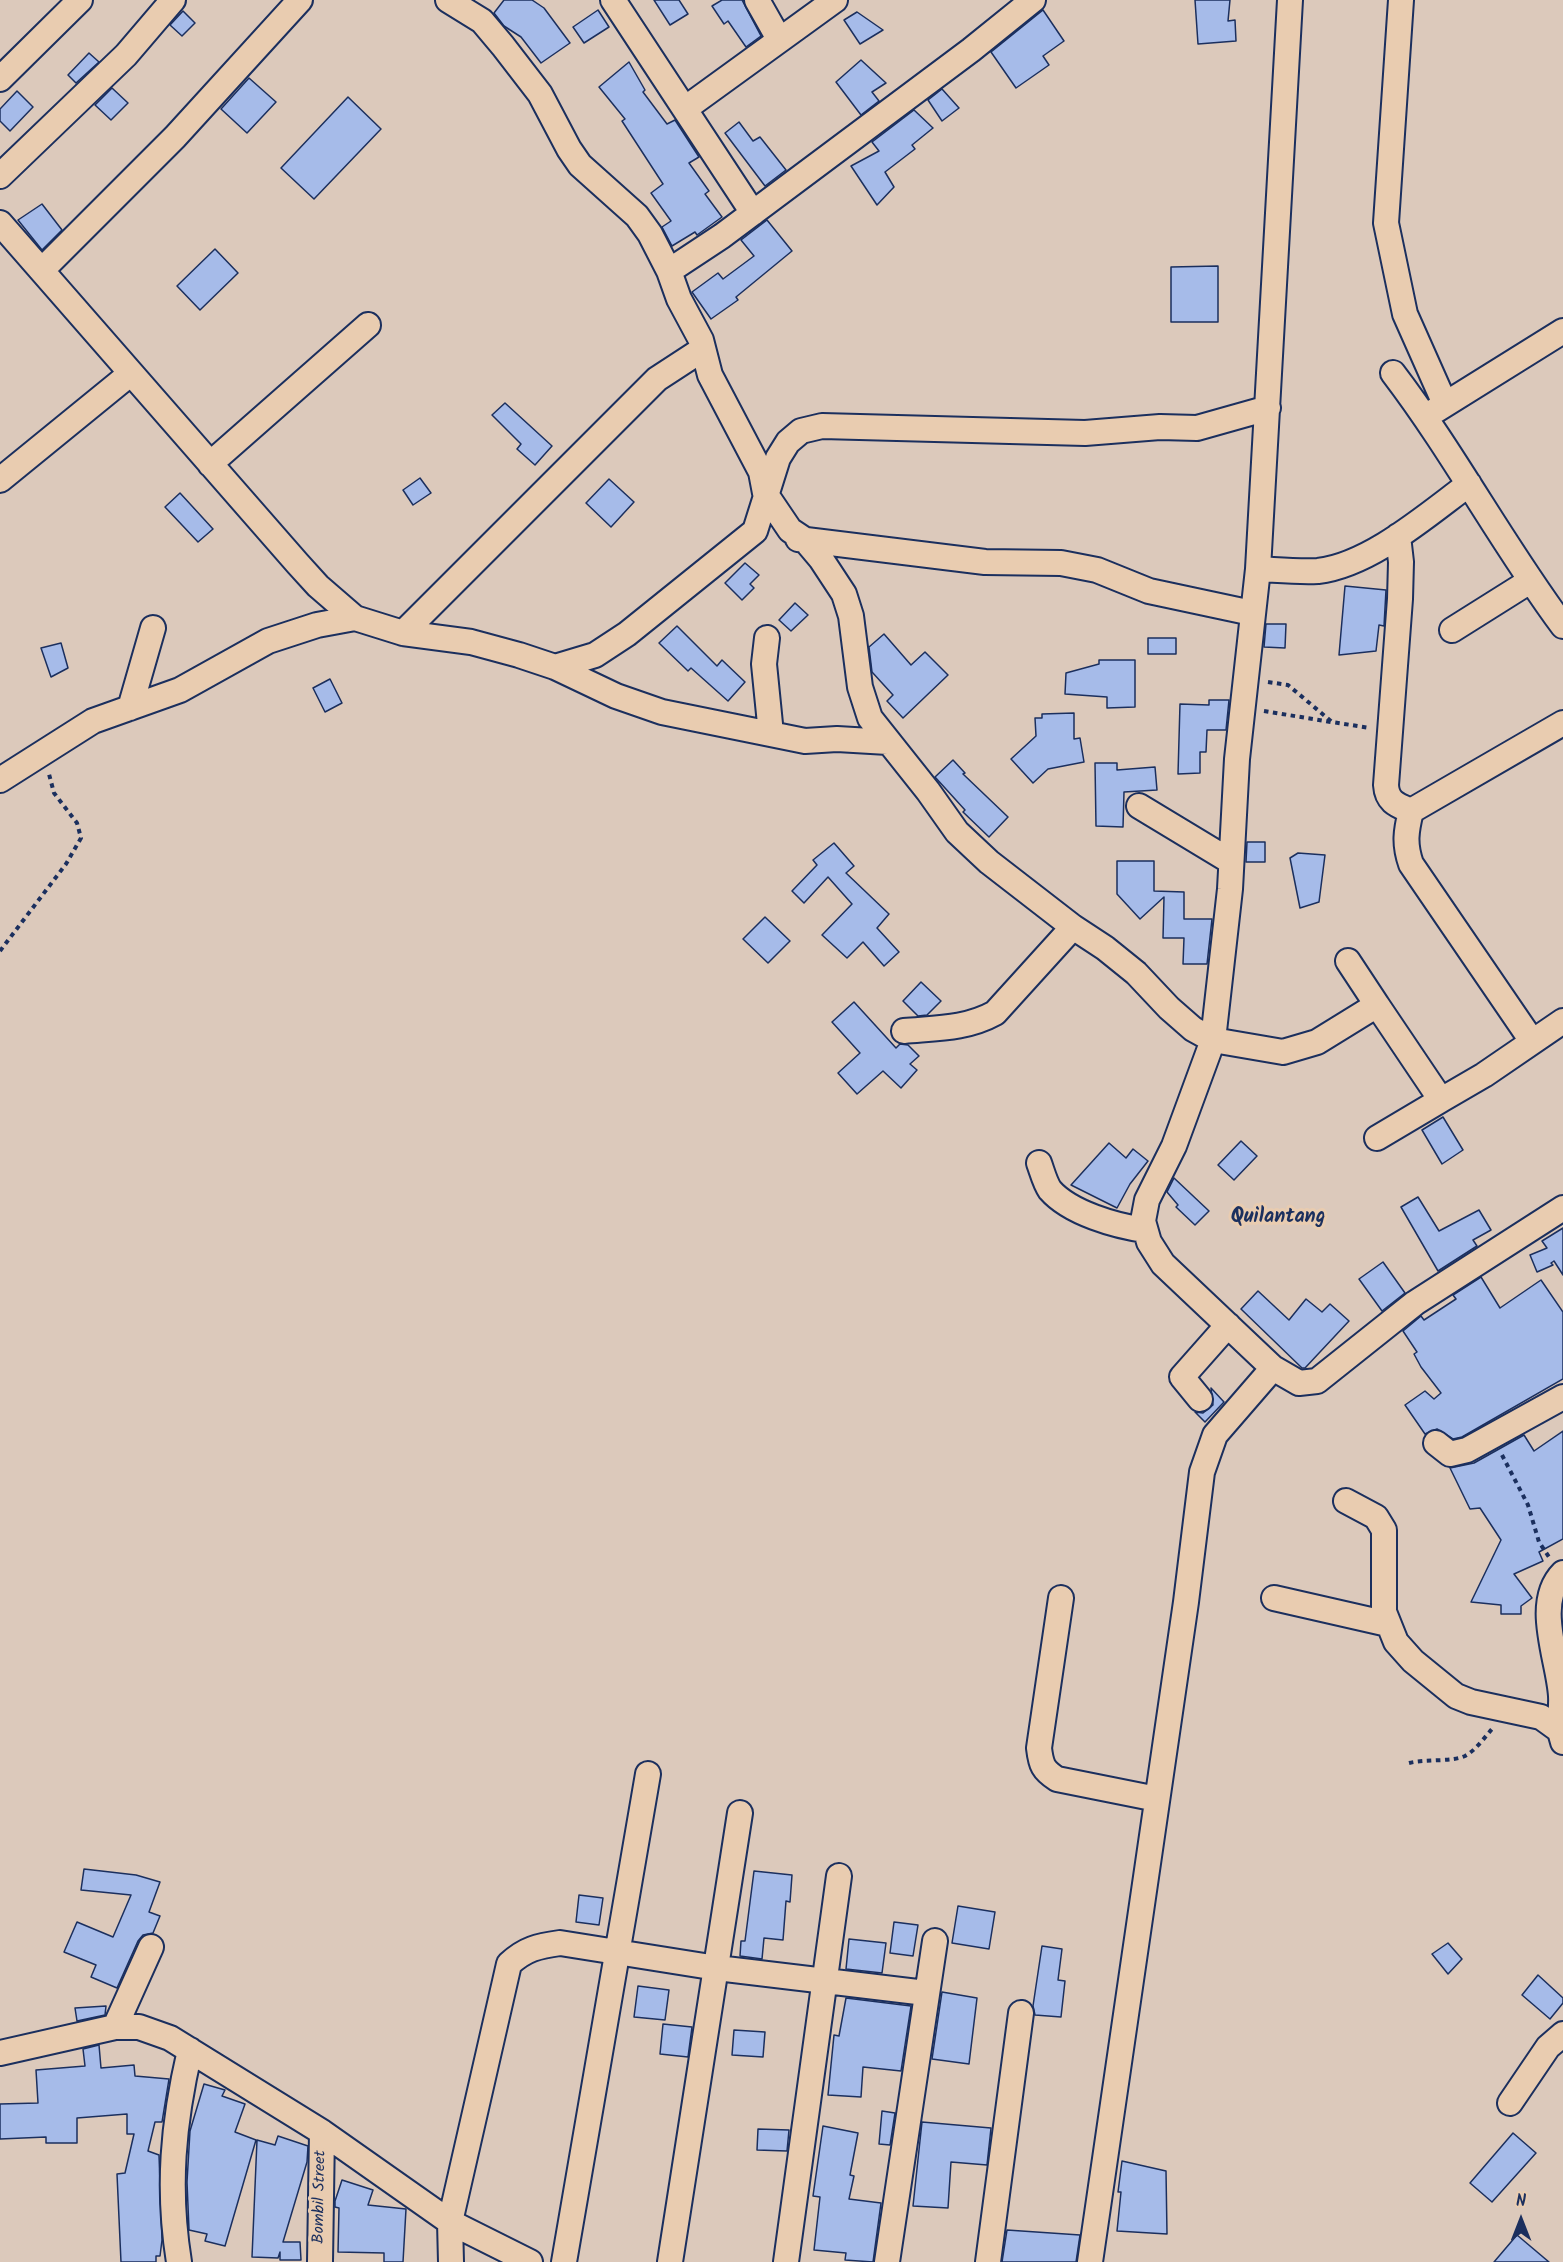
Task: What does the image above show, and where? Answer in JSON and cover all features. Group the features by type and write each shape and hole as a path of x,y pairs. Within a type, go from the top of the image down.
{"street":[{"path":"0,79 80,0"},
{"path":"0,176 126,55 173,0"},
{"path":"42,270 176,137 300,0"},
{"path":"448,0 482,21 540,94 574,157 637,216 669,271 703,349 710,375 761,472 765,493 790,530 805,540 821,559 844,594 850,616 860,687 870,718 928,791 957,832 990,862 1136,973 1177,1015 1213,1040 1283,1052 1317,1042 1377,1005"},
{"path":"613,0 753,213"},
{"path":"757,0 779,39"},
{"path":"686,108 835,0"},
{"path":"669,271 753,213 1033,0"},
{"path":"1290,0 1258,569 1245,680 1230,861 1230,889 1213,1040 1174,1146 1147,1200 1143,1221 1145,1230 1149,1242 1163,1264 1273,1368 1299,1383 1317,1381 1415,1303 1563,1208"},
{"path":"1401,0 1386,223 1405,314 1436,410 1468,484 1530,581 1563,626"},
{"path":"0,223 318,586 354,618 403,633 471,642 555,667 616,696 662,712 805,741 837,739 888,742"},
{"path":"210,464 368,325"},
{"path":"1436,410 1563,331"},
{"path":"403,633 657,379 703,349"},
{"path":"1393,372 1436,410"},
{"path":"0,480 130,374"},
{"path":"555,667 595,655 627,634 755,531 765,493 778,458 788,442 801,431 822,426 1085,433 1160,427 1197,428 1268,408"},
{"path":"1258,569 1319,570 1350,562 1398,536 1468,484"},
{"path":"755,531 805,540 985,562 1061,562 1097,570 1149,591 1252,613"},
{"path":"1398,536 1401,562 1400,599 1386,795 1392,802 1411,811"},
{"path":"1452,630 1530,581"},
{"path":"0,780 93,721 180,690 268,641 317,625 354,618"},
{"path":"130,708 153,628"},
{"path":"767,638 764,664 771,734"},
{"path":"1532,1041 1411,864 1405,848 1406,831 1411,811 1563,723"},
{"path":"1139,806 1230,861"},
{"path":"904,1031 961,1027 978,1022 995,1013 1073,927"},
{"path":"1348,961 1441,1100"},
{"path":"1377,1138 1484,1075 1563,1021"},
{"path":"1039,1163 1049,1189 1076,1211 1125,1228 1145,1230"},
{"path":"1200,1399 1182,1377 1228,1325"},
{"path":"1090,2262 1186,1602 1202,1472 1215,1435 1273,1368"},
{"path":"1436,1443 1445,1452 1456,1454 1563,1397"},
{"path":"1346,1501 1377,1517 1384,1530 1382,1590 1388,1624 1396,1642 1456,1696 1471,1702 1541,1717 1561,1736"},
{"path":"1561,1736 1556,1625 1551,1593 1562,1574"},
{"path":"1061,1598 1039,1748 1041,1765 1046,1772 1057,1779 1157,1799"},
{"path":"1274,1598 1388,1624"},
{"path":"564,2262 648,1774"},
{"path":"670,2262 740,1813"},
{"path":"786,2262 839,1876"},
{"path":"887,2262 935,1941"},
{"path":"451,2262 450,2222 509,1964 534,1946 560,1943 717,1968 926,1993"},
{"path":"115,2027 151,1947"},
{"path":"988,2262 1021,2013"},
{"path":"0,2053 115,2027 139,2027 170,2038 322,2132 450,2222 530,2262"},
{"path":"1510,2103 1548,2047 1563,2034"},
{"path":"178,2262 172,2219 171,2165 190,2050"},
{"name":"Bombil Street","path":"320,2262 322,2132"}],"path":[{"path":"1245,680 1288,685 1332,722"},
{"path":"1243,708 1391,732"},
{"path":"0,951 66,864 81,838 76,823 54,793 44,753"},
{"path":"1491,1437 1513,1472 1528,1505 1539,1542 1562,1574"},
{"path":"1409,1764 1426,1759 1463,1757 1473,1751 1511,1709"}],"building":[{"path":"504,0 532,0 544,8 570,43 541,63 521,37 504,26 494,13"},
{"path":"654,0 679,0 688,14 670,25"},
{"path":"722,0 742,0 761,36 746,47 728,21 724,24 712,6"},
{"path":"1195,0 1230,0 1228,21 1235,20 1236,41 1198,44"},
{"path":"598,10 609,27 584,43 573,27"},
{"path":"1043,10 1064,41 1043,56 1049,65 1016,88 991,52"},
{"path":"183,11 195,23 182,36 170,25"},
{"path":"857,12 883,30 860,44 844,20"},
{"path":"89,53 99,62 76,83 68,75"},
{"path":"861,60 886,83 872,92 879,101 861,115 836,82"},
{"path":"629,62 645,90 643,92 667,124 675,120 699,157 689,163 709,191 705,194 722,217 697,235 695,232 672,246 662,227 671,221 651,193 663,184 622,121 625,119 599,87"},
{"path":"249,78 276,102 247,133 221,109"},
{"path":"112,88 128,103 111,120 95,105"},
{"path":"942,89 959,108 942,121 928,100"},
{"path":"17,91 33,107 10,131 0,121 0,109"},
{"path":"348,97 381,129 314,199 281,168"},
{"path":"914,110 933,128 912,145 915,149 885,172 894,187 877,205 851,166 879,151 872,142"},
{"path":"739,122 753,141 760,137 786,170 765,186 725,133"},
{"path":"42,204 62,230 42,250 18,220"},
{"path":"767,220 792,251 736,297 738,300 711,319 692,292 718,273 723,279 754,256 741,240"},
{"path":"215,249 238,273 200,310 177,286"},
{"path":"1218,266 1218,322 1171,322 1171,267"},
{"path":"505,403 552,446 535,465 517,449 521,444 492,415"},
{"path":"420,478 431,493 413,505 403,490"},
{"path":"609,479 634,502 611,527 586,503"},
{"path":"180,493 213,529 198,542 165,507"},
{"path":"745,563 759,575 750,584 754,588 742,600 725,583"},
{"path":"1345,586 1386,590 1384,626 1379,625 1376,651 1339,655"},
{"path":"795,603 808,615 791,631 779,620"},
{"path":"1266,624 1286,624 1285,648 1264,647"},
{"path":"677,626 717,666 722,660 745,682 728,701 691,668 688,671 659,643"},
{"path":"884,634 911,665 925,652 948,675 903,718 887,701 893,695 872,672 869,647"},
{"path":"1148,638 1176,638 1176,654 1148,654"},
{"path":"61,643 68,668 51,677 41,648"},
{"path":"1099,660 1135,660 1135,707 1107,708 1107,697 1065,694 1066,673 1099,664"},
{"path":"330,679 342,703 325,712 313,688"},
{"path":"1209,700 1229,700 1226,730 1207,730 1206,752 1200,752 1200,773 1178,774 1180,704 1209,705"},
{"path":"1074,713 1074,739 1080,738 1084,762 1048,769 1033,783 1011,759 1036,736 1035,718 1042,718 1042,714"},
{"path":"953,760 965,773 963,774 1008,817 989,837 963,812 965,810 935,777"},
{"path":"1095,763 1117,763 1117,770 1155,767 1157,790 1124,792 1123,827 1096,826"},
{"path":"1247,842 1265,842 1265,862 1246,862"},
{"path":"834,843 854,866 846,873 889,914 877,928 899,952 884,966 863,942 847,958 822,935 852,904 828,877 804,903 792,891 817,865 813,860"},
{"path":"1298,853 1325,855 1319,902 1300,908 1290,858"},
{"path":"1117,861 1154,861 1154,891 1184,892 1184,919 1212,919 1207,964 1183,964 1184,938 1163,938 1164,897 1140,919 1117,894"},
{"path":"765,917 790,941 768,963 743,939"},
{"path":"921,982 941,1001 927,1015 918,1016 903,1001"},
{"path":"854,1002 896,1048 900,1044 908,1045 919,1056 910,1064 917,1070 901,1088 883,1071 857,1094 838,1073 860,1053 832,1022"},
{"path":"1443,1117 1463,1150 1442,1164 1422,1130"},
{"path":"1241,1141 1257,1156 1234,1180 1218,1165"},
{"path":"1109,1143 1126,1158 1133,1149 1148,1161 1130,1184 1117,1208 1071,1185"},
{"path":"1174,1178 1209,1211 1195,1225 1176,1207 1178,1205 1167,1192"},
{"path":"1418,1197 1439,1231 1479,1210 1491,1230 1473,1240 1477,1246 1438,1271 1401,1207"},
{"path":"1563,1228 1563,1275 1554,1261 1551,1263 1553,1265 1537,1272 1530,1255 1547,1248 1542,1241"},
{"path":"1383,1262 1405,1293 1382,1311 1359,1279"},
{"path":"1481,1277 1500,1308 1541,1280 1563,1312 1563,1379 1462,1437 1453,1439 1437,1429 1425,1434 1405,1405 1425,1391 1434,1399 1441,1393 1421,1367 1414,1354 1417,1352 1403,1331 1421,1316 1424,1320 1456,1299 1453,1295"},
{"path":"1258,1291 1289,1320 1306,1299 1322,1312 1330,1304 1349,1321 1305,1368 1302,1368 1241,1309"},
{"path":"1211,1388 1224,1402 1205,1422 1195,1412 1203,1413 1213,1405"},
{"path":"1563,1431 1563,1539 1539,1552 1543,1561 1514,1574 1532,1598 1521,1606 1521,1614 1501,1614 1501,1605 1471,1602 1501,1540 1480,1508 1470,1509 1450,1468 1474,1463 1524,1435 1534,1451"},
{"path":"84,1869 136,1875 160,1882 149,1912 160,1916 153,1933 143,1935 138,1941 117,1988 91,1977 96,1965 64,1952 77,1922 113,1937 131,1895 81,1890"},
{"path":"754,1871 792,1875 790,1902 786,1901 783,1940 764,1938 762,1959 740,1956 741,1941 745,1941"},
{"path":"579,1895 603,1898 599,1925 576,1922"},
{"path":"958,1906 995,1912 989,1949 952,1943"},
{"path":"894,1922 918,1925 913,1956 890,1953"},
{"path":"849,1939 886,1943 882,1973 846,1969"},
{"path":"1448,1943 1462,1959 1448,1974 1432,1954"},
{"path":"1042,1946 1062,1949 1058,1980 1065,1981 1061,2017 1035,2015 1033,2006"},
{"path":"1538,1975 1563,1998 1563,2003 1550,2019 1522,1995"},
{"path":"638,1986 669,1990 665,2020 634,2017"},
{"path":"942,1992 977,1998 969,2064 932,2059"},
{"path":"846,1998 911,2006 901,2071 863,2067 861,2097 828,2095 834,2035 839,2036"},
{"path":"106,2006 105,2015 77,2021 75,2008"},
{"path":"663,2024 692,2027 688,2057 660,2054"},
{"path":"734,2030 765,2032 763,2057 732,2055"},
{"path":"99,2045 101,2068 134,2065 135,2076 169,2079 162,2122 155,2122 148,2151 159,2155 162,2240 160,2256 156,2256 156,2262 121,2262 117,2174 125,2173 134,2134 127,2134 127,2114 77,2118 77,2143 46,2143 46,2137 0,2139 0,2104 38,2103 36,2070 85,2066 83,2049"},
{"path":"204,2084 225,2090 222,2096 245,2104 235,2132 256,2140 225,2246 205,2241 207,2234 189,2230 187,2182 190,2131"},
{"path":"882,2111 895,2113 890,2145 879,2144"},
{"path":"922,2122 991,2128 987,2165 951,2162 948,2208 913,2206"},
{"path":"823,2126 858,2133 850,2175 854,2176 849,2199 881,2203 873,2262 845,2260 846,2253 814,2250 820,2197 813,2196"},
{"path":"758,2129 789,2130 787,2151 757,2150"},
{"path":"1513,2133 1536,2153 1492,2202 1470,2183"},
{"path":"278,2136 308,2146 307,2162 283,2242 300,2242 301,2260 280,2260 280,2252 278,2258 252,2257 257,2140 275,2145"},
{"path":"1122,2161 1166,2171 1167,2234 1117,2231"},
{"path":"342,2180 373,2190 368,2205 406,2209 403,2262 384,2262 384,2253 338,2252 339,2208 335,2207 335,2201"},
{"path":"1007,2230 1080,2235 1076,2262 1002,2262"},
{"path":"1517,2235 1549,2262 1494,2262"}],"district":[{"name":"Quilantang","path":"1278,1219"}]}
